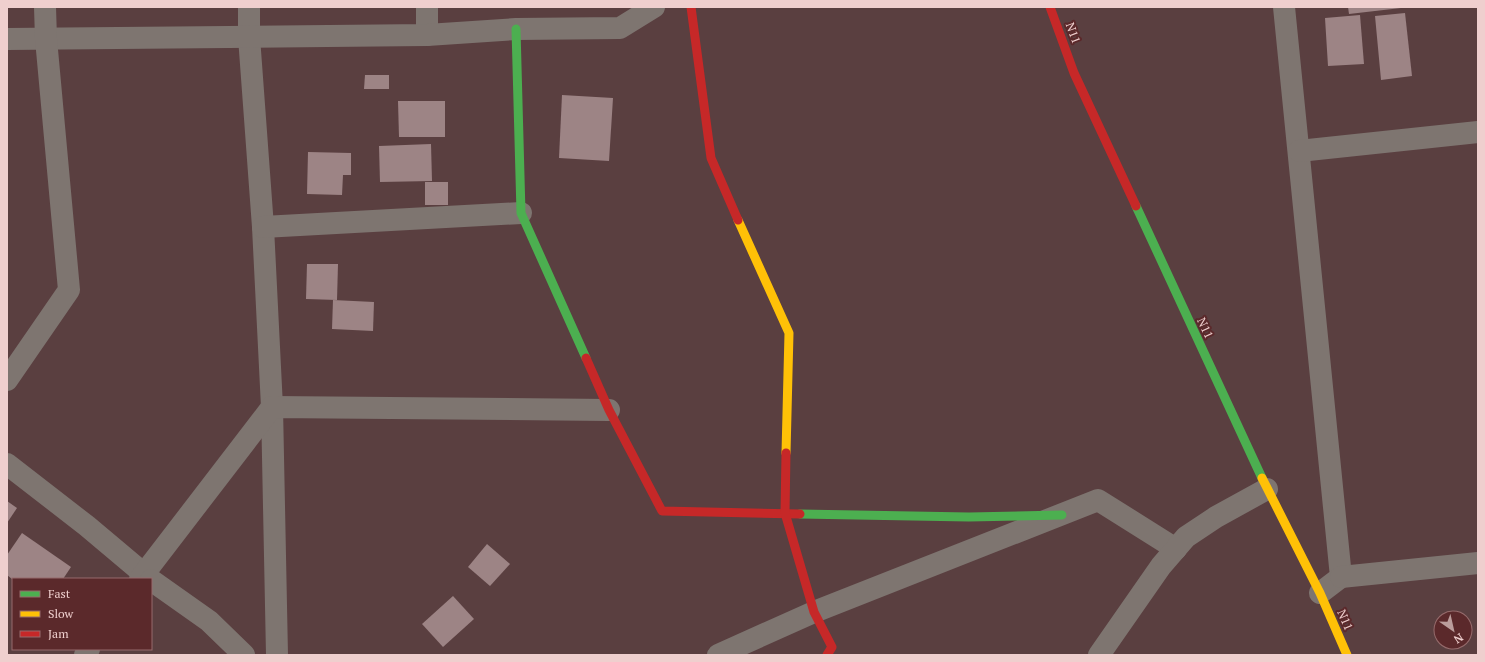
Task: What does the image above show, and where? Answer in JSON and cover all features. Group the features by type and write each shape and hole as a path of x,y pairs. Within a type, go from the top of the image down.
{"street":[{"path":"7,380 69,290 46,39 45,7"},
{"path":"249,7 263,227 272,407 277,655"},
{"path":"427,7 427,34"},
{"path":"7,39 427,34 516,29 620,28 654,7"},
{"path":"691,7 712,158 789,333 785,513 814,612 832,647 827,655"},
{"name":"N11","path":"1050,7 1074,73 1267,489 1320,593 1347,655"},
{"path":"1284,7 1340,578"},
{"path":"516,29 521,214 609,410 662,511 969,518 1062,515"},
{"path":"1299,151 1478,132"},
{"path":"263,227 521,214"},
{"path":"272,407 609,410"},
{"path":"7,464 87,526 146,578 272,407"},
{"path":"1099,655 1161,566 1186,537 1216,517 1267,489"},
{"path":"718,655 814,612 1098,500 1176,549"},
{"path":"1320,593 1340,578 1478,563"},
{"path":"152,582 209,621 244,655"}],"building":[{"path":"1348,7 1401,7 1401,8 1349,14"},
{"path":"1405,13 1412,76 1381,80 1375,16"},
{"path":"1360,15 1364,64 1328,66 1325,18"},
{"path":"365,75 389,75 389,89 364,89"},
{"path":"562,95 613,98 609,161 559,158"},
{"path":"398,101 445,101 445,137 399,137"},
{"path":"431,144 432,181 380,182 379,146"},
{"path":"308,152 351,153 351,175 343,175 342,195 307,194"},
{"path":"425,182 448,182 448,205 425,205"},
{"path":"307,264 338,264 337,300 306,299"},
{"path":"333,300 374,302 373,331 332,329"},
{"path":"7,501 17,508 7,523"},
{"path":"22,533 71,567 64,578 12,579 7,575 7,555"},
{"path":"487,544 510,564 490,586 468,567"},
{"path":"453,596 474,619 443,647 422,624"}],"traffic: fast":[{"path":"516,29 521,213 586,358"},
{"path":"1136,206 1262,478"},
{"path":"800,514 969,517 1062,515"}],"traffic: slow":[{"path":"738,220 789,333 786,453"},
{"path":"1262,478 1320,593 1347,655"}],"traffic: jam":[{"path":"691,7 711,158 738,220"},
{"path":"1050,7 1074,73 1136,206"},
{"path":"586,358 609,410 662,511 800,514"},
{"path":"786,453 785,513 814,612 832,647 827,655"}]}
